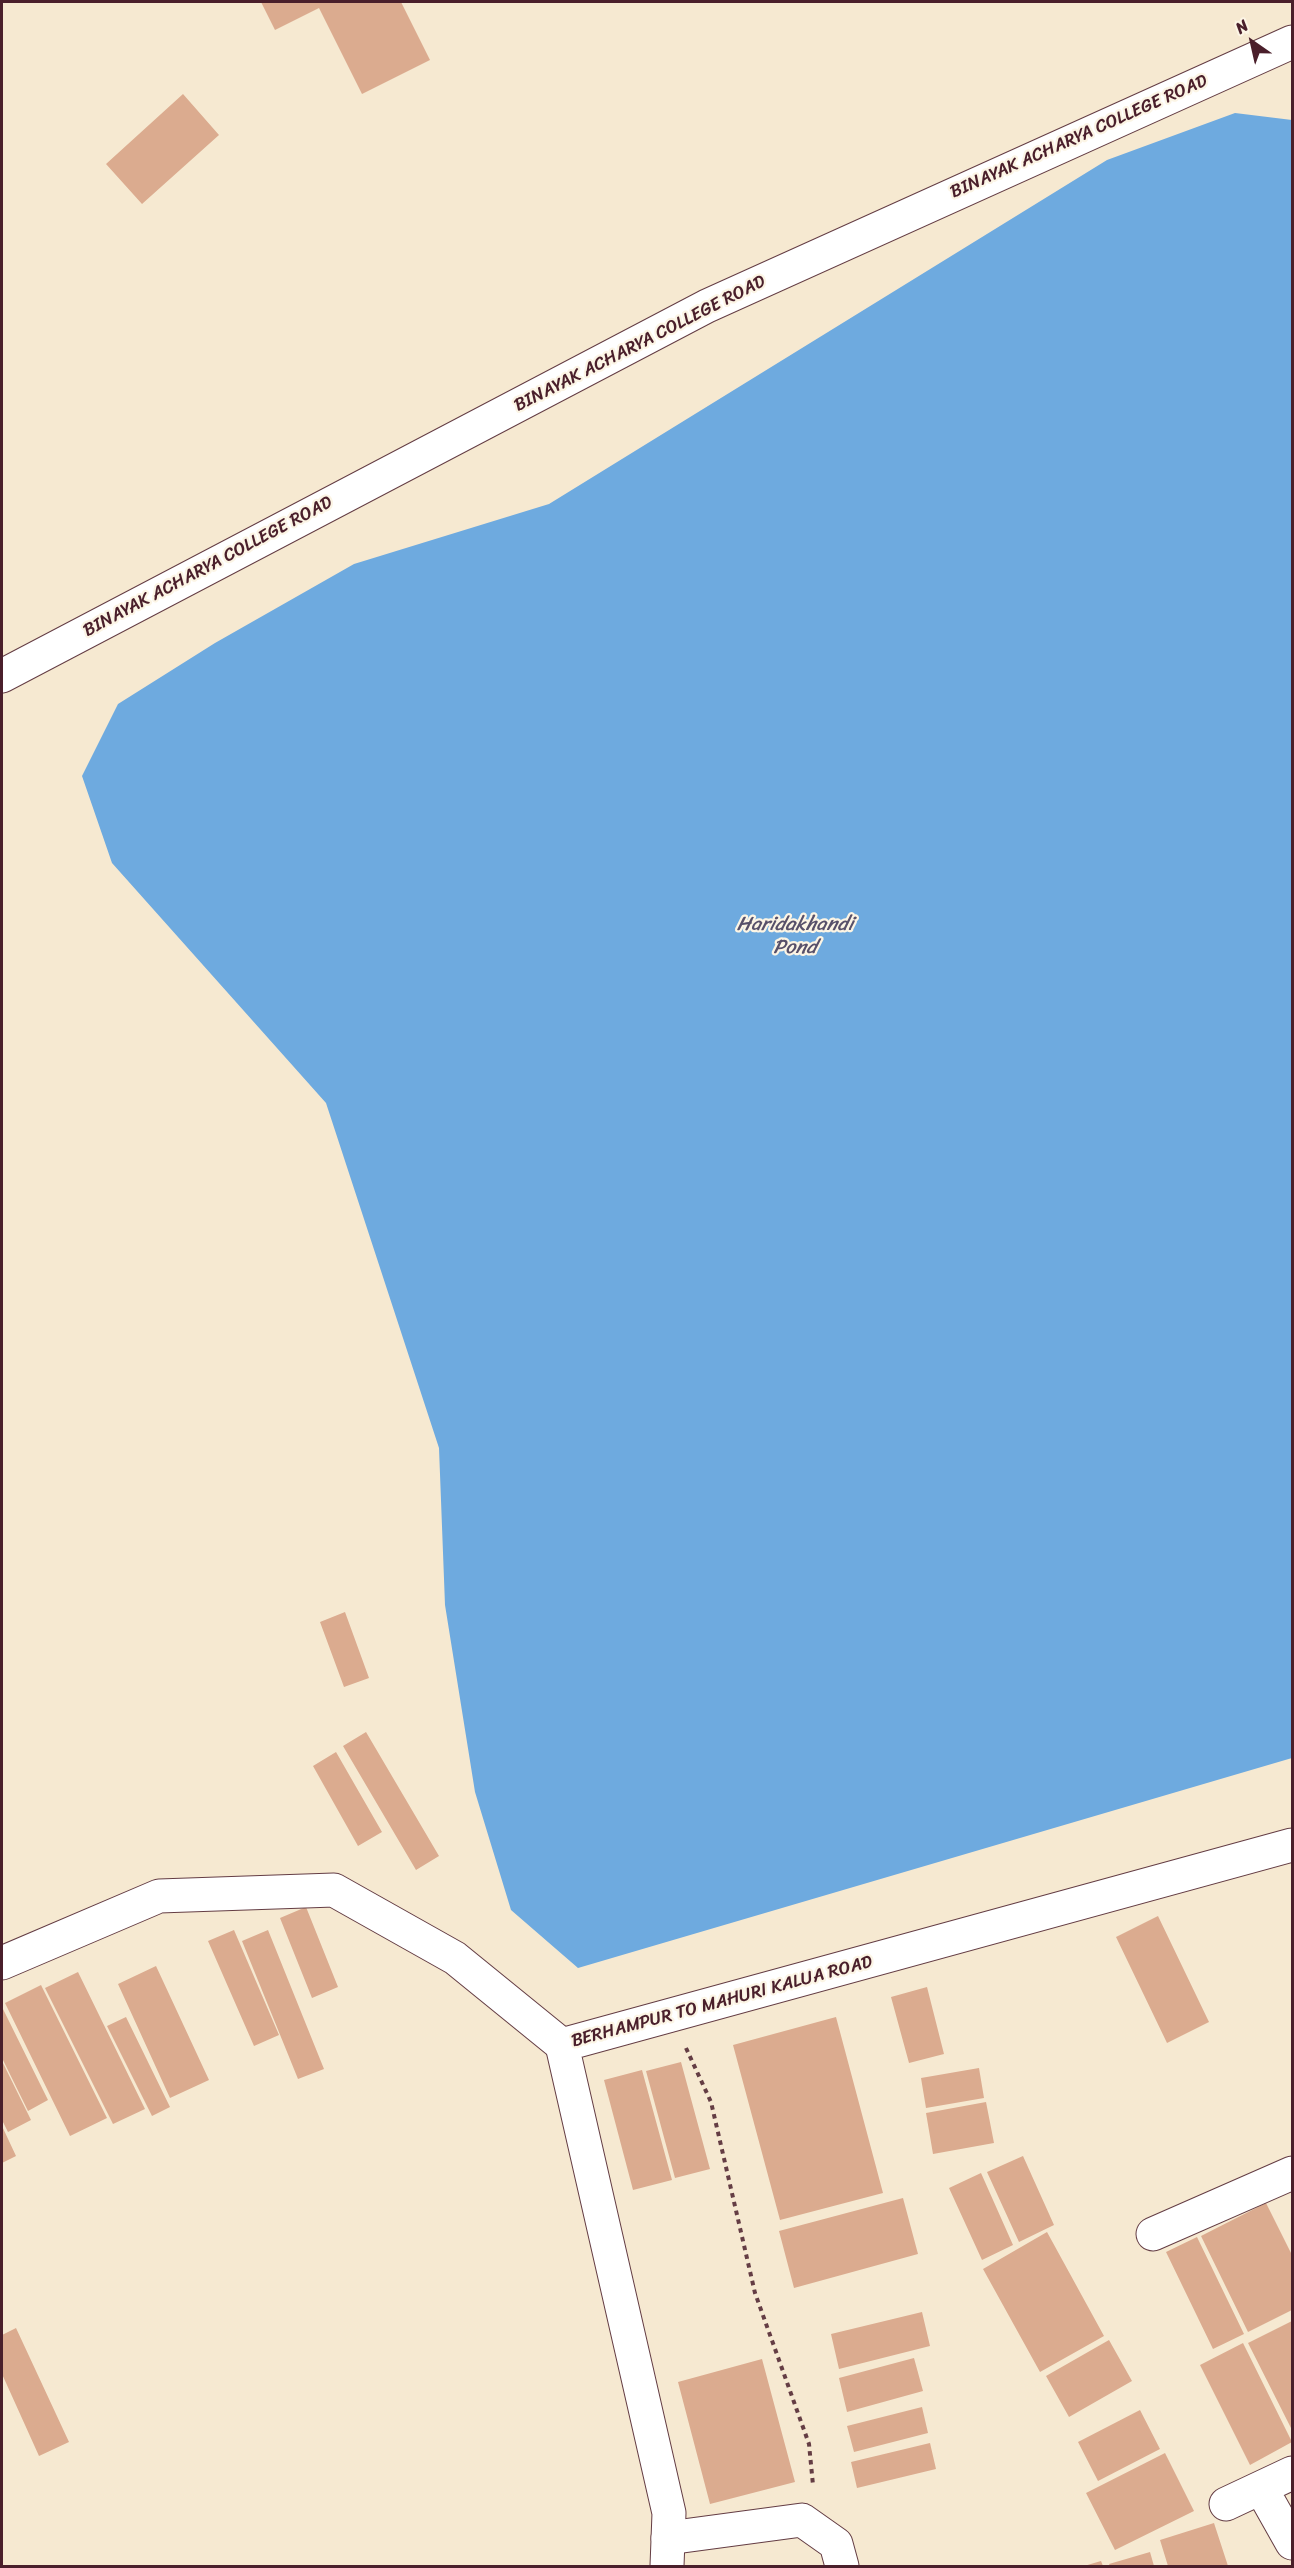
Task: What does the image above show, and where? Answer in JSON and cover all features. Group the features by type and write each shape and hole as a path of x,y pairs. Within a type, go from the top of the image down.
{"street":[{"name":"BINAYAK ACHARYA COLLEGE ROAD","path":"2,676 707,306 1293,42"},
{"name":"BERHAMPUR TO MAHURI KALUA ROAD","path":"668,2552 669,2513 562,2045 1293,1845"},
{"path":"2,1963 159,1896 334,1890 455,1958 562,2045"},
{"path":"1153,2234 1293,2173"},
{"path":"1226,2504 1293,2473"},
{"path":"1261,2488 1293,2543"},
{"path":"668,2552 802,2520 836,2544 842,2566"}],"path":[{"path":"671,2016 711,2102 755,2293 809,2444 817,2531"}],"water":[{"name":"Haridakhandi Pond","path":"1235,113 1292,120 1292,1758 578,1968 511,1910 475,1792 445,1605 439,1448 326,1103 112,863 82,776 118,704 215,643 354,564 549,504 1107,160"}],"building":[{"path":"261,2 401,2 430,60 362,94 319,8 275,30"},
{"path":"183,94 219,135 142,204 106,164"},
{"path":"345,1612 369,1678 344,1687 320,1622"},
{"path":"366,1732 439,1856 416,1870 343,1746"},
{"path":"336,1752 382,1832 358,1846 313,1766"},
{"path":"306,1907 338,1987 312,1998 280,1918"},
{"path":"1158,1916 1209,2022 1167,2043 1116,1937"},
{"path":"234,1930 279,2035 254,2046 208,1941"},
{"path":"268,1930 324,2069 298,2079 242,1941"},
{"path":"156,1966 209,2080 170,2098 118,1984"},
{"path":"78,1972 145,2109 113,2124 45,1988"},
{"path":"41,1985 107,2118 70,2136 5,2003"},
{"path":"927,1987 944,2054 909,2063 891,1997"},
{"path":"2,2007 48,2100 28,2111 2,2058"},
{"path":"126,2017 170,2107 152,2116 107,2026"},
{"path":"836,2017 883,2193 780,2220 733,2045"},
{"path":"2,2061 31,2120 8,2132 2,2120"},
{"path":"681,2062 710,2169 675,2178 646,2071"},
{"path":"979,2068 984,2098 926,2108 921,2078"},
{"path":"642,2070 672,2180 633,2190 604,2080"},
{"path":"986,2102 994,2143 933,2154 926,2113"},
{"path":"2,2126 16,2156 2,2163"},
{"path":"1023,2156 1054,2225 1019,2242 987,2172"},
{"path":"981,2173 1013,2245 982,2260 949,2188"},
{"path":"903,2198 918,2254 794,2288 779,2231"},
{"path":"1266,2203 1292,2255 1292,2310 1248,2332 1201,2236"},
{"path":"1047,2232 1104,2336 1040,2372 983,2269"},
{"path":"1197,2237 1244,2334 1213,2349 1166,2252"},
{"path":"922,2312 930,2346 839,2369 831,2334"},
{"path":"1292,2321 1292,2430 1248,2343"},
{"path":"16,2328 69,2442 39,2456 2,2374 2,2335"},
{"path":"1109,2340 1132,2381 1069,2417 1046,2376"},
{"path":"1243,2343 1292,2442 1250,2465 1200,2365"},
{"path":"914,2358 923,2391 847,2412 839,2378"},
{"path":"762,2359 795,2482 710,2504 678,2382"},
{"path":"922,2407 928,2433 854,2452 847,2426"},
{"path":"1140,2410 1160,2449 1098,2481 1078,2442"},
{"path":"930,2443 936,2469 857,2488 851,2462"},
{"path":"1165,2453 1194,2511 1115,2550 1086,2493"},
{"path":"1214,2523 1228,2566 1168,2566 1160,2540"},
{"path":"1150,2552 1154,2566 1110,2566 1109,2564"},
{"path":"1101,2561 1103,2566 1084,2566"}]}
